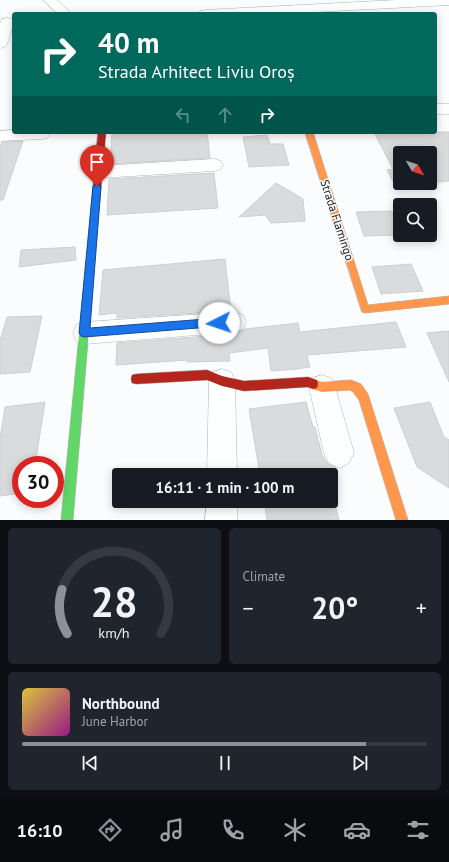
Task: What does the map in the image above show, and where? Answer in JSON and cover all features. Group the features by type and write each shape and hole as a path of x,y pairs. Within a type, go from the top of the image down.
{"street":[{"path":"49,0 64,12"},
{"path":"268,12 449,1"},
{"path":"0,44 7,22"},
{"path":"437,109 449,109"},
{"path":"0,136 41,134"},
{"path":"67,520 102,134"},
{"name":"Strada Flamingo","path":"310,134 365,309 449,300"},
{"path":"98,172 214,165"},
{"path":"84,333 234,322"},
{"path":"136,379 206,375 222,381 244,386 308,382 322,387 352,385 358,388 364,398 402,520"},
{"path":"222,381 222,468"},
{"path":"322,387 338,453"},
{"path":"221,520 222,508"}],"building":[{"path":"437,132 449,132 449,181 437,182 437,146 393,146 393,169 375,134 437,134"},
{"path":"112,134 207,134 210,158 110,164"},
{"path":"267,135 270,144 283,144 289,165 249,167 243,137"},
{"path":"23,141 3,200 0,200 0,147 2,142"},
{"path":"393,169 393,181 387,170"},
{"path":"214,173 218,208 107,215 109,179"},
{"path":"276,183 303,199 305,221 271,223 265,215 239,217"},
{"path":"392,211 393,235 364,236 356,212"},
{"path":"75,247 76,260 19,267 21,250"},
{"path":"225,259 231,311 117,318 117,313 99,315 103,270"},
{"path":"411,264 423,291 381,294 372,267"},
{"path":"42,316 30,372 0,374 0,341 7,317"},
{"path":"396,322 406,347 307,355 310,367 298,369 271,371 268,348 229,353 230,361 187,362 187,360 116,365 117,343 234,334 245,329 298,323 300,332"},
{"path":"449,331 449,382 427,333"},
{"path":"45,402 36,456 12,456 12,494 0,496 0,439 5,407"},
{"path":"306,402 313,427 315,427 322,455 328,464 336,468 259,468 249,409"},
{"path":"430,402 444,437 449,440 449,488 417,467 394,408"},
{"path":"265,508 336,508 339,520 267,520"}],"traffic: fast":[{"path":"67,520 94,222"}],"traffic: slow":[{"path":"310,134 365,309 449,300"},
{"path":"313,384 322,387 351,385 357,388 364,398 402,520"}],"traffic: jam":[{"path":"94,222 102,134"},
{"path":"136,379 207,375 222,381 244,386 308,382 313,384"}],"route":[{"path":"97,186 84,333 219,323"}]}
